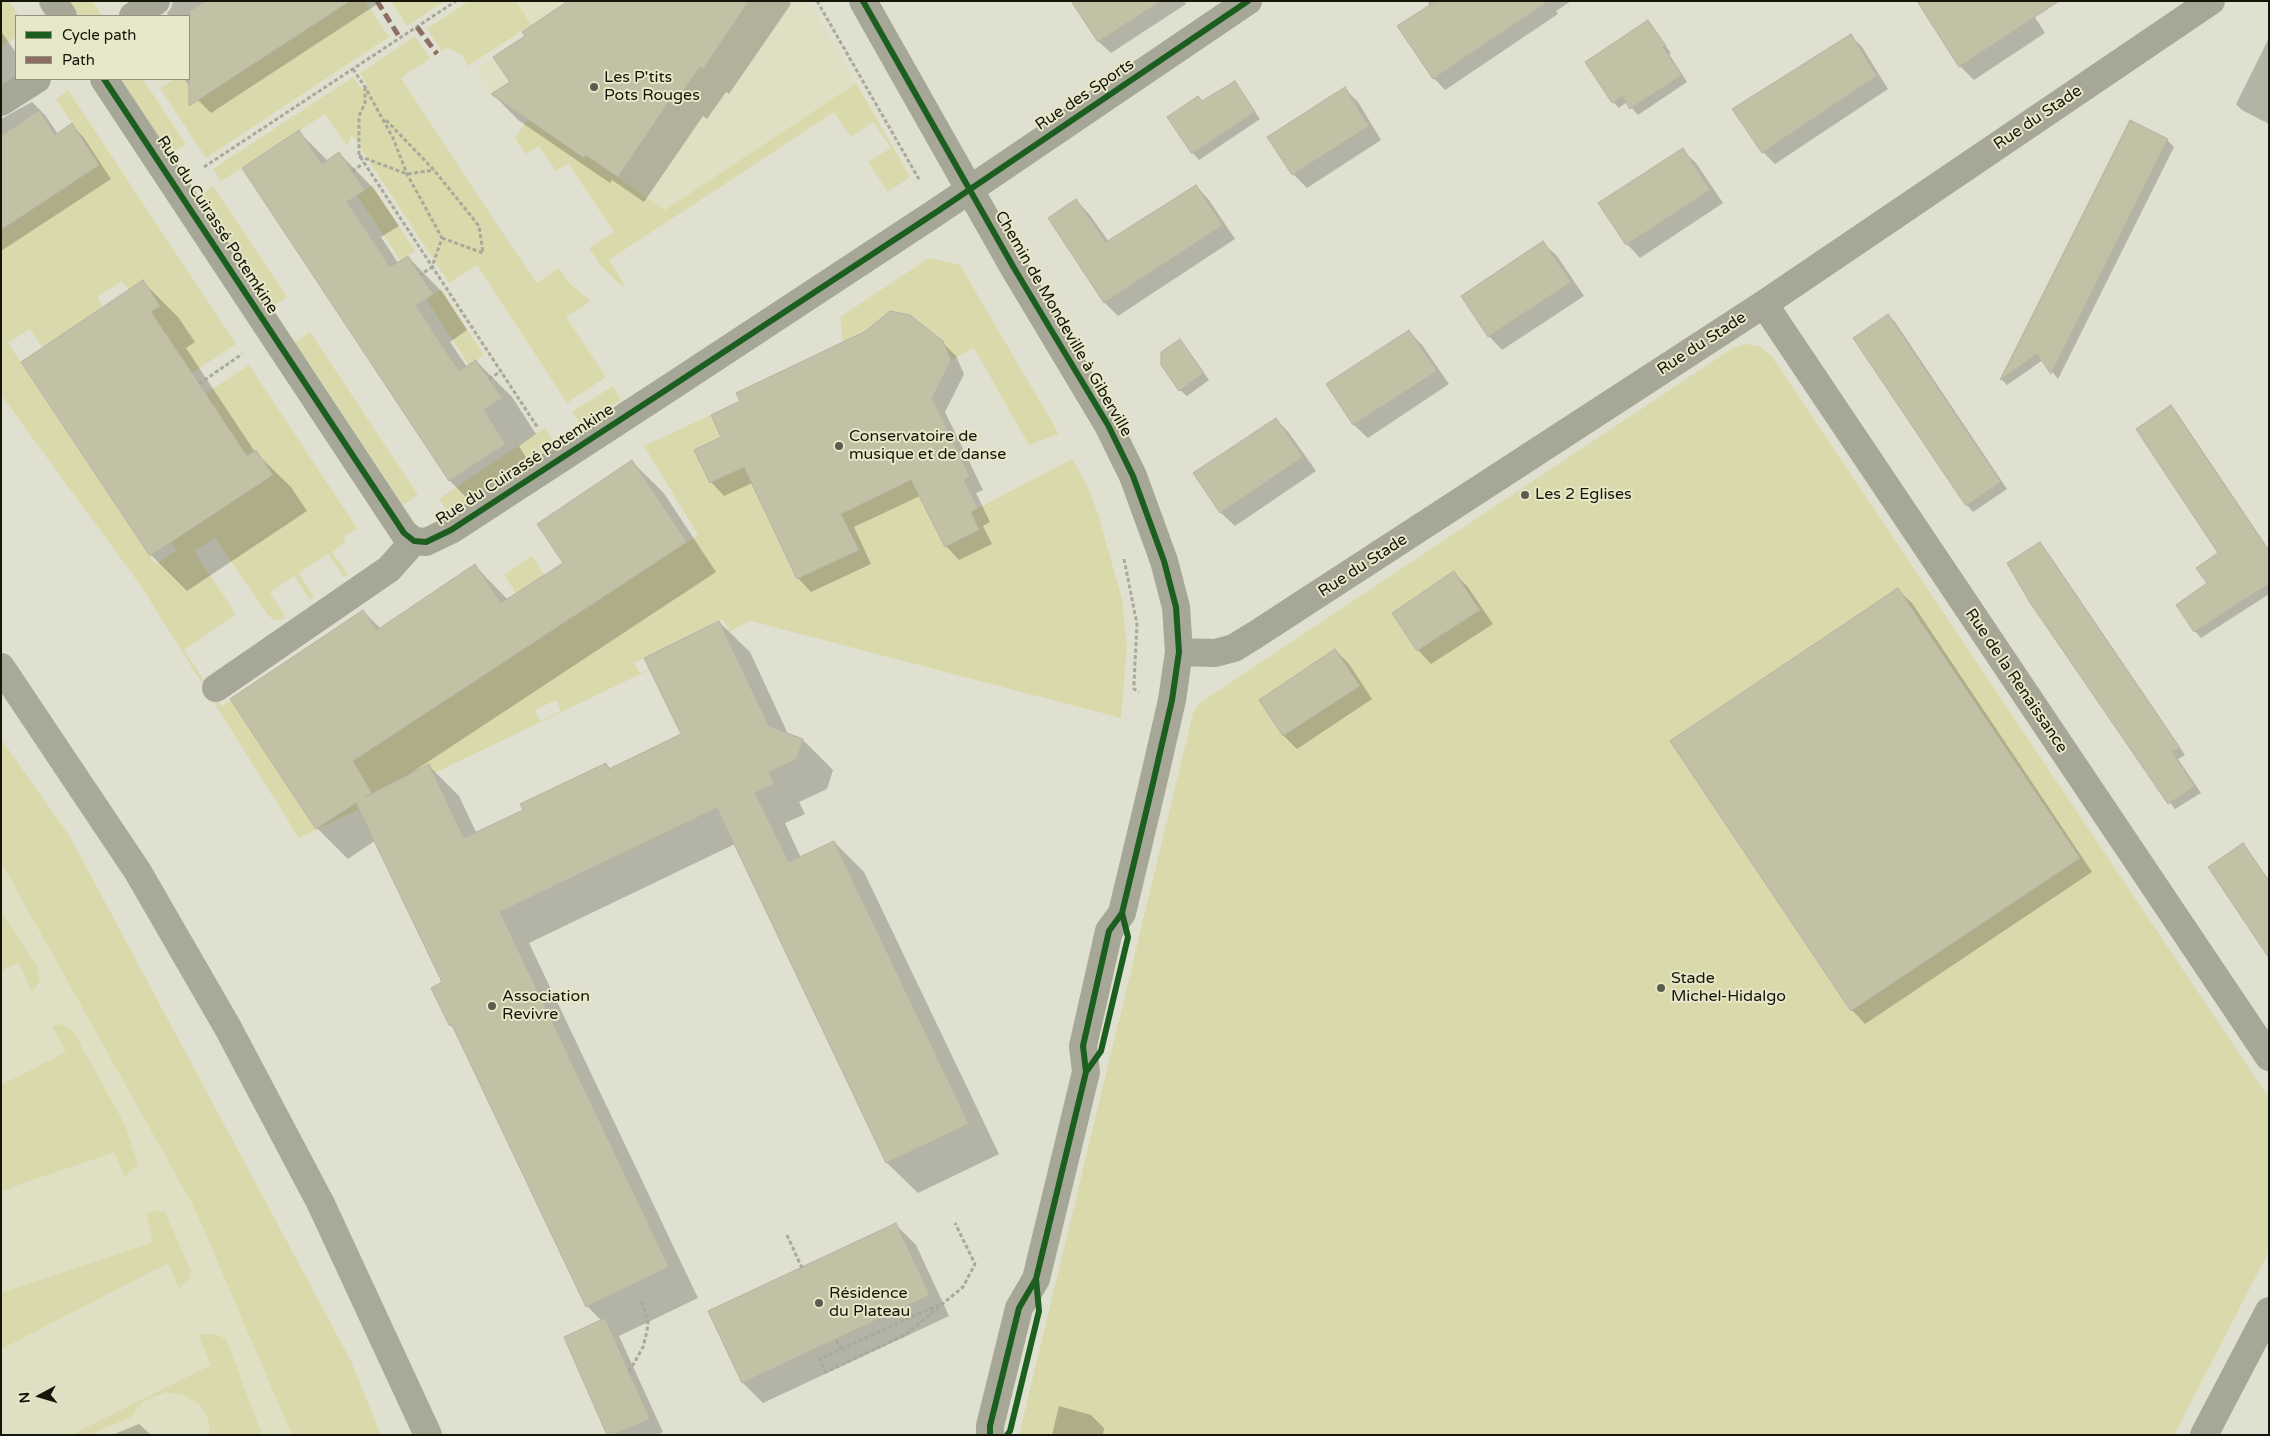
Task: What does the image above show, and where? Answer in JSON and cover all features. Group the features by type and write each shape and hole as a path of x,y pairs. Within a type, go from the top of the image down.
{"main road":[{"path":"1,667 138,872 228,1028 321,1204 428,1435"}],"street":[{"path":"53,1 62,15"},
{"path":"135,15 156,1"},
{"name":"Chemin de Mondeville à Giberville","path":"862,1 1014,268 1108,425 1133,476 1171,583 1176,607 1179,652 1172,700 1154,783 1122,913 1109,931 1082,1046 1086,1072 1036,1279 1019,1308 990,1426 990,1435"},
{"name":"Rue des Sports","path":"938,210 1248,1"},
{"name":"Rue du Stade","path":"1179,652 1215,653 1234,648 1255,636 1764,304 2211,1"},
{"path":"1,102 35,80"},
{"name":"Rue du Cuirassé Potemkine","path":"105,80 399,526 414,541 426,542 451,530 938,210"},
{"name":"Rue de la Renaissance","path":"1764,304 2269,1057"},
{"path":"216,688 389,569 414,541"},
{"path":"2204,1435 2269,1311"}],"path":[{"path":"200,169 456,1"},
{"path":"817,1 921,182"},
{"path":"352,69 382,116 407,174 442,238 483,253 479,226 434,170 382,116"},
{"path":"365,87 365,103 359,116 359,155 538,428"},
{"path":"359,155 407,174 434,170"},
{"path":"352,171 364,163"},
{"path":"420,275 432,267 442,238"},
{"path":"199,384 242,354"},
{"path":"489,379 501,371"},
{"path":"1123,556 1137,624 1134,689 1144,693"},
{"path":"943,1303 820,1359 826,1372 905,1335 963,1287 975,1264 955,1223"},
{"path":"787,1235 802,1268"},
{"path":"629,1372 643,1347 648,1331 648,1322 642,1302"},
{"path":"836,1340 841,1349"}],"shaded area":[{"path":"516,1 809,1 856,83 665,210 491,94 477,68 524,36 522,32 531,26"},
{"path":"1,758 370,1435 1,1435"}],"green space":[{"path":"1,1 9,1 18,15 15,15 15,38 1,47"},
{"path":"70,1 92,1 101,15 79,15"},
{"path":"350,1 365,1 389,37 206,158 160,88 172,80 184,80 198,100"},
{"path":"391,1 444,1 407,26"},
{"path":"469,1 516,1 531,25 468,66 461,54 447,48 442,51 427,29"},
{"path":"415,36 430,58 401,78 502,232 537,283 559,268 571,285 591,301 566,317 606,377 567,403 477,265 449,283 352,135 347,146 325,114 221,181 213,169 353,77 362,89 367,85 360,73"},
{"path":"122,80 144,80 186,144 170,154"},
{"path":"856,83 910,177 888,192 868,162 891,148 873,122 851,137 834,112 609,260 624,284 622,287 601,266 589,248 614,232 568,163 556,171 539,146 526,154 515,138 528,119 586,155 665,210"},
{"path":"68,90 236,344 192,373 151,312 160,306 143,281 129,290 122,281 97,297 103,307 42,347 30,329 8,343 155,564 177,550 171,542 272,475 256,450 247,456 205,394 249,365 357,528 344,537 346,541 332,552 348,574 344,577 328,554 299,573 314,597 310,600 294,576 270,593 286,617 281,620 274,620 268,615 215,538 194,551 236,614 184,650 221,706 230,700 280,773 437,680 450,698 544,636 504,575 532,556 573,617 698,535 644,446 711,415 721,437 794,443 815,487 765,511 797,579 858,550 841,514 902,485 880,438 889,434 945,547 979,530 971,512 1072,459 1084,479 1097,511 1122,599 1127,647 1121,718 751,621 299,838 141,586 1,395 1,230 99,165 56,99","holes":["723,619 729,630 707,640 701,630","655,652 661,663 640,673 634,663","556,700 561,711 540,721 535,710"]},
{"path":"372,185 415,251 400,260 357,195"},
{"path":"213,186 287,297 272,307 199,196"},
{"path":"929,258 960,265 1059,434 1029,445 974,348 951,360 943,341 910,315 891,311 844,349 840,317"},
{"path":"441,289 484,355 469,365 426,299"},
{"path":"310,332 418,495 403,505 295,342"},
{"name":"Stade Michel-Hidalgo","path":"1747,344 1761,347 1772,357 2269,1098 2269,1251 2174,1435 1019,1435 1193,713 1200,703 1733,348"},
{"path":"613,386 621,400 583,426 572,412"},
{"path":"545,428 555,445 449,514 439,499"},
{"path":"1,739 69,835 351,1361 381,1435 292,1435 195,1209 1,862"},
{"path":"1,911 37,967 40,981 32,992 19,962 1,971"},
{"path":"61,1024 73,1031 125,1125 138,1165 125,1177 114,1152 1,1191 1,1085 66,1052 52,1027"},
{"path":"154,1211 165,1212 191,1271 189,1279 179,1288 168,1263 1,1349 1,1293 153,1242 146,1213"},
{"path":"198,1334 213,1334 226,1339 262,1435 210,1435 208,1418 200,1405 184,1395 165,1392 143,1402 131,1417 89,1435 71,1435 211,1365"}],"building":[{"path":"204,1 350,1 189,106 189,12"},
{"name":"Les P'tits Pots Rouges","path":"568,1 749,1 703,69 700,67 681,94 676,91 618,177 586,155 584,158 491,94 510,82 493,57 525,36 522,32"},
{"path":"1071,1 1161,1 1098,42"},
{"path":"1436,1 1549,1 1433,79 1397,26"},
{"path":"1917,1 2059,1 1959,67"},
{"path":"1648,20 1666,46 1663,47 1682,75 1630,109 1622,96 1612,103 1585,62"},
{"path":"1851,34 1877,76 1762,153 1732,109"},
{"path":"1235,81 1255,112 1192,154 1167,117 1198,96 1202,101"},
{"path":"1345,87 1369,126 1292,175 1267,137"},
{"path":"39,110 55,135 72,123 99,165 1,230 1,136"},
{"path":"2130,120 2168,139 2051,374 2037,354 2000,380"},
{"path":"299,130 322,164 339,152 365,190 347,202 390,267 408,256 433,294 416,306 459,371 476,360 502,398 484,410 506,444 449,481 242,168"},
{"path":"1683,148 1710,190 1626,245 1598,203"},
{"path":"1196,185 1223,225 1104,303 1048,218 1076,199 1106,242"},
{"path":"1543,241 1571,282 1488,337 1461,296"},
{"path":"143,280 160,306 151,312 247,456 256,450 273,475 150,556 21,362"},
{"name":"Conservatoire de musique et de danse","path":"890,311 910,315 943,341 951,360 932,398 970,477 964,480 978,508 971,512 979,530 945,547 911,480 841,514 859,550 797,579 744,467 710,483 694,450 721,437 711,415 740,401 736,393 866,331"},
{"path":"1888,314 2001,482 1966,506 1853,338"},
{"path":"1409,330 1437,371 1353,425 1326,384"},
{"path":"1180,339 1204,373 1179,391 1161,365 1161,352"},
{"path":"2171,405 2269,551 2269,584 2194,632 2176,605 2207,583 2196,568 2218,553 2136,429"},
{"path":"1276,418 1303,457 1220,513 1193,473"},
{"name":"Association Revivre","path":"632,460 687,542 353,761 372,793 365,797 429,764 464,838 523,810 520,804 606,763 609,769 681,734 644,658 719,621 769,726 803,739 797,759 769,772 775,784 755,793 789,862 834,841 969,1124 886,1163 717,808 500,912 669,1267 586,1307 452,1025 449,1025 431,988 442,982 356,803 316,829 230,699 363,610 377,630 475,564 501,603 563,563 537,524"},
{"path":"2040,542 2180,748 2172,752 2195,786 2168,804 2029,601 2007,563"},
{"path":"1454,571 1480,610 1417,651 1392,613"},
{"path":"1898,588 2080,858 1851,1011 1670,741"},
{"path":"1335,649 1360,686 1283,736 1259,700"},
{"path":"2243,843 2269,881 2269,958 2208,867"},
{"name":"Résidence du Plateau","path":"896,1223 930,1295 742,1383 708,1311"},
{"path":"605,1318 650,1419 613,1435 607,1435 564,1337"}],"marked path":[{"path":"377,1 400,38"},
{"path":"417,27 437,54"}],"cycle path":[{"path":"863,1 1014,268 1108,425 1133,476 1164,561 1176,607 1179,652 1172,700 1122,913 1109,931 1083,1046 1086,1072 1036,1279 1019,1308 990,1426 990,1435"},
{"path":"105,80 404,533 414,541 426,542 451,530 938,211 1248,1"},
{"path":"1086,1072 1101,1051 1128,937 1122,913"},
{"path":"1007,1435 1010,1431 1039,1311 1036,1279"}],"place":[{"name":"Les P'tits Pots Rouges","path":"594,87"},
{"name":"Conservatoire de musique et de danse","path":"839,446"},
{"name":"Les 2 Eglises","path":"1525,495"},
{"name":"Stade Michel-Hidalgo","path":"1661,988"},
{"name":"Association Revivre","path":"492,1006"},
{"name":"Résidence du Plateau","path":"819,1303"}]}
